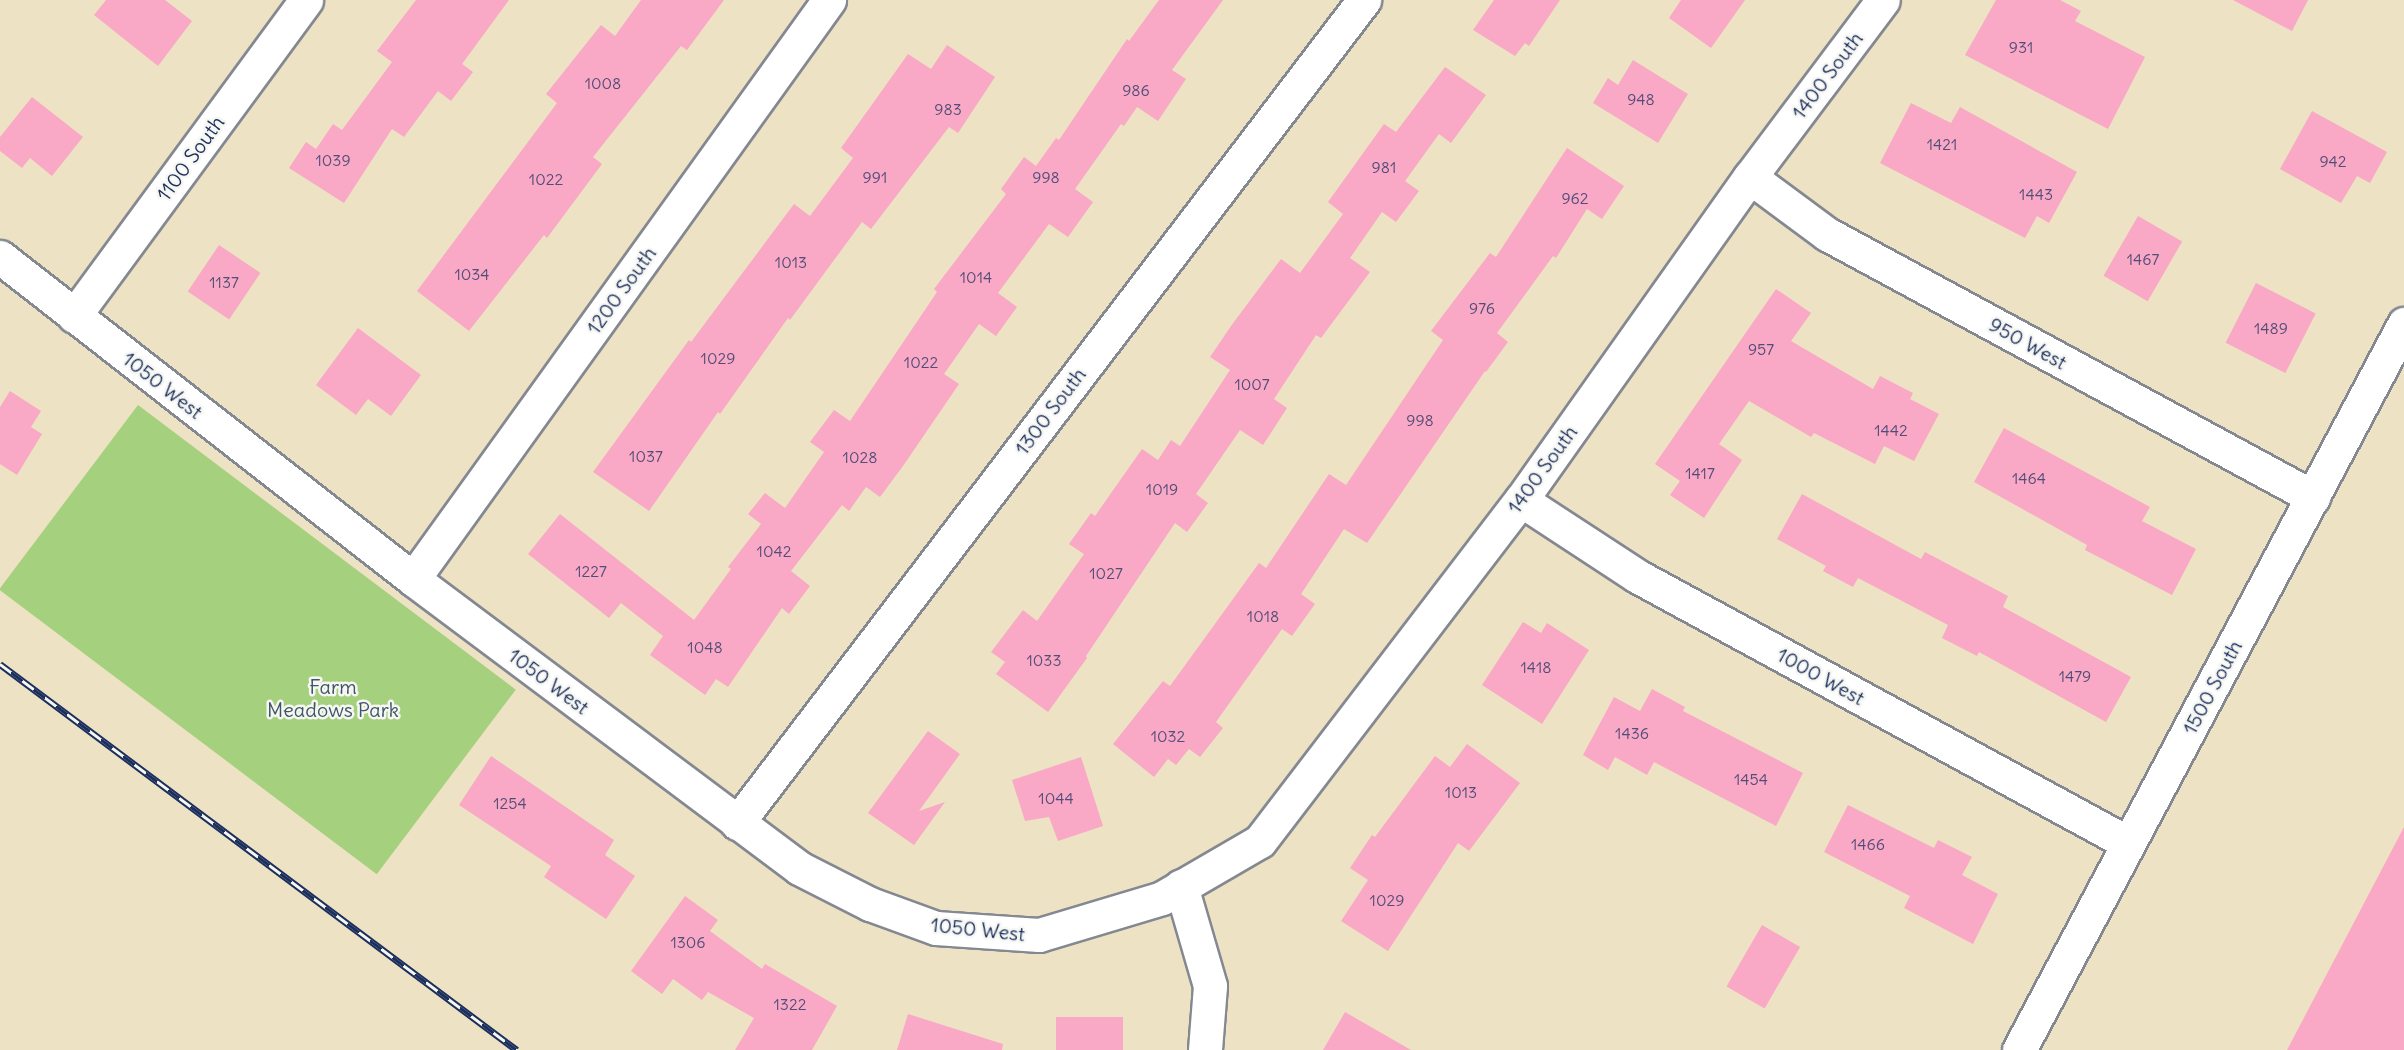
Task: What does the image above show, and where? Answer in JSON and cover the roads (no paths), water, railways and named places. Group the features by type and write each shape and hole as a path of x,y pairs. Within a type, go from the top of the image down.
{"street":[{"name":"1100 South","path":"74,316 306,0"},
{"name":"1200 South","path":"413,579 829,0"},
{"name":"1300 South","path":"737,823 1364,0"},
{"name":"1400 South","path":"1171,892 1260,841 1521,500 1750,177 1883,0"},
{"name":"950 West","path":"1750,177 1827,234 2313,497"},
{"name":"1050 West","path":"0,257 413,579 799,868 870,904 936,928 1039,935 1171,892"},
{"name":"1500 South","path":"2019,1050 2404,324"},
{"name":"1000 West","path":"1521,500 1637,576 2128,843"},
{"path":"1171,892 1210,986 1205,1050"}],"railway":[{"path":"0,664 517,1050"}],"park label":[{"name":"Farm Meadows Park","path":"333,698"}]}
